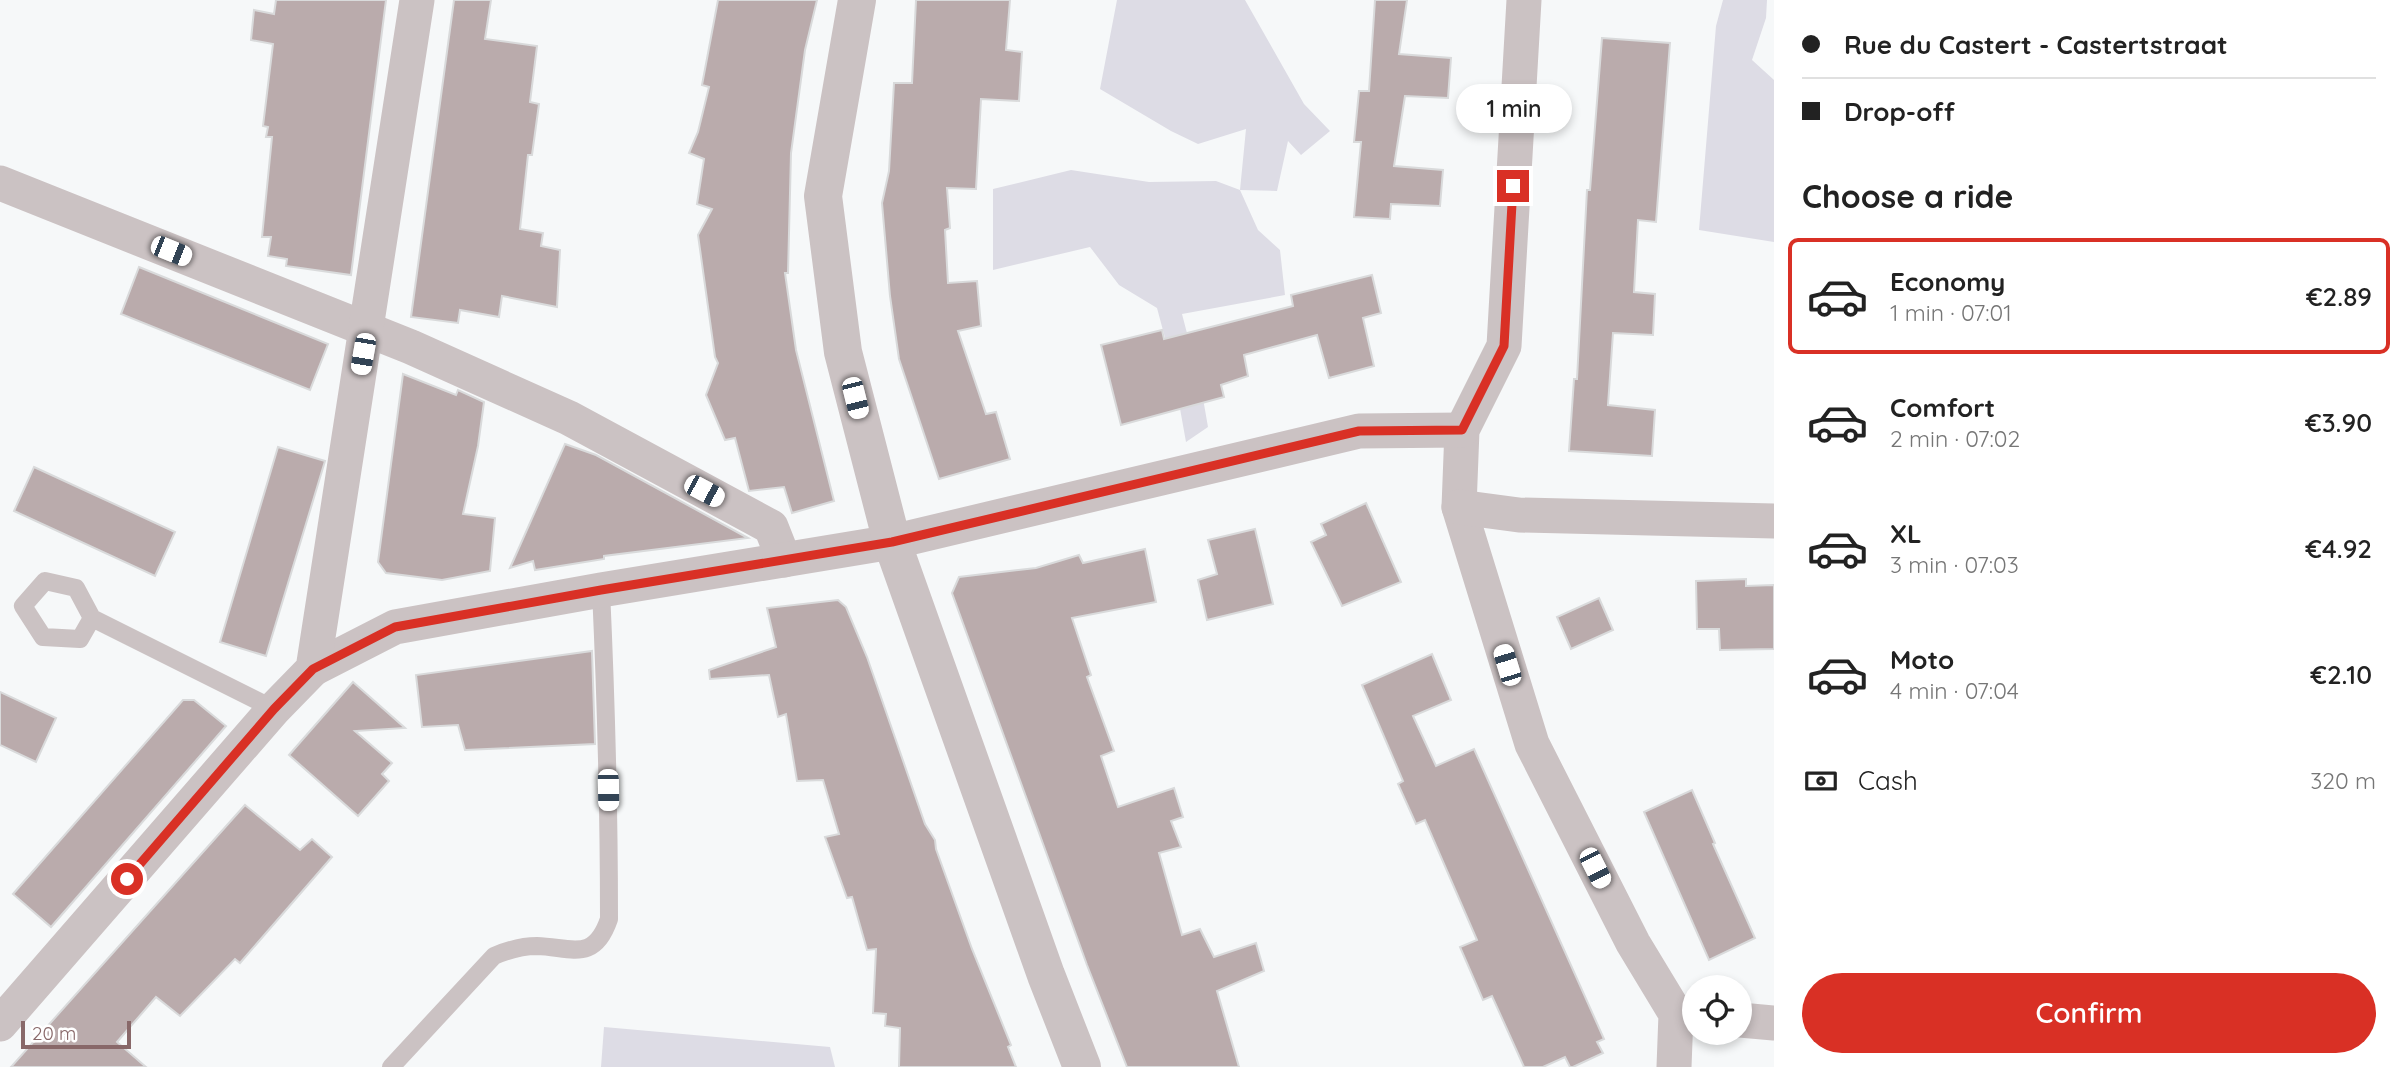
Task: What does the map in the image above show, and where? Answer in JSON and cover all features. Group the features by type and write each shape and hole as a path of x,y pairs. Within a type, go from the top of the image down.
{"street":[{"path":"313,669 417,0"},
{"path":"856,0 823,196 843,352 892,542 1046,975 1082,1067"},
{"path":"1524,0 1504,346 1462,430 1459,507 1532,744 1633,943 1682,1011"},
{"path":"0,183 367,329 569,418 771,527 784,560"},
{"path":"0,1024 274,709 313,669 395,627 892,542 1359,431 1462,430"},
{"path":"1459,507 1519,515 1774,521"},
{"path":"1752,1021 1774,1023"},
{"path":"1674,1067 1682,1029"}],"lane":[{"path":"391,1067 494,956 514,948 537,946 573,951 588,948 603,935 609,919 609,814 601,590"},
{"path":"92,618 274,709"}],"shaded area":[{"path":"1117,0 1245,0 1304,104 1330,131 1301,155 1288,141 1277,191 1240,190 1246,129 1198,144 1100,89"},
{"path":"1723,0 1767,0 1766,18 1752,60 1774,80 1774,242 1699,230 1716,26"},
{"path":"1071,170 1149,182 1216,181 1240,190 1258,230 1280,250 1285,295 1182,314 1201,387 1208,427 1186,442 1172,364 1157,308 1119,285 1090,247 993,270 993,189"},
{"path":"604,1027 830,1047 835,1067 601,1067"}],"building":[{"path":"276,0 386,0 351,275 286,266 287,259 268,256 271,237 262,237 272,137 266,137 268,127 263,126 273,44 251,40 254,10 274,14"},
{"path":"454,0 491,0 485,39 537,46 530,102 539,104 532,155 528,155 520,229 543,233 541,246 560,250 557,307 502,296 499,317 460,310 458,323 411,317"},
{"path":"718,0 817,0 805,50 791,153 788,273 785,273 796,350 834,501 792,513 784,487 749,491 735,438 725,440 706,395 718,363 698,235 712,209 697,204 704,159 689,153 698,132 709,87 702,85"},
{"path":"916,0 1010,0 1006,50 1022,52 1019,101 981,99 976,189 947,188 950,228 945,230 948,283 977,281 981,326 958,331 986,414 996,412 1010,459 939,479 899,359 890,296 882,203 889,171 894,83 912,83"},
{"path":"1375,0 1407,0 1399,54 1451,58 1448,98 1405,96 1394,166 1443,170 1440,206 1391,204 1390,219 1354,217 1361,142 1354,142 1359,91 1369,91"},
{"path":"1602,38 1670,43 1656,222 1638,220 1634,292 1655,294 1653,335 1613,333 1608,405 1655,410 1652,456 1569,451 1574,379 1577,379 1587,190 1590,190"},
{"path":"139,267 328,344 310,390 121,314"},
{"path":"1372,275 1381,313 1363,318 1374,366 1329,378 1317,335 1244,355 1248,376 1221,385 1224,397 1121,425 1101,345 1162,330 1164,339 1293,306 1291,295"},
{"path":"403,374 456,395 458,390 484,402 478,446 463,514 495,518 490,571 442,580 386,573 378,562"},
{"path":"565,444 596,455 748,538 604,556 604,559 535,570 533,561 510,568"},
{"path":"278,447 325,461 266,656 220,642"},
{"path":"34,467 175,532 155,576 14,511"},
{"path":"1366,503 1401,582 1342,606 1311,542 1326,535 1321,524"},
{"path":"1255,529 1273,604 1207,620 1198,580 1217,574 1208,540"},
{"path":"1145,549 1156,602 1072,618 1091,675 1087,677 1114,751 1101,756 1118,807 1174,788 1183,817 1171,821 1181,847 1159,853 1182,935 1200,929 1214,957 1256,943 1264,971 1217,991 1239,1067 1127,1067 1087,965 952,593 959,577 1036,568 1079,555 1083,563"},
{"path":"1746,579 1746,586 1774,585 1774,649 1720,650 1719,629 1697,629 1696,581"},
{"path":"1599,598 1613,630 1571,649 1557,617"},
{"path":"838,600 846,607 867,657 925,824 935,840 972,949 1011,1045 1008,1047 1016,1067 899,1067 900,1028 885,1026 886,1014 873,1013 876,949 867,950 852,897 847,898 825,837 839,834 823,780 797,781 786,714 778,717 769,675 710,679 709,670 776,647 767,608"},
{"path":"592,651 595,744 465,750 458,725 422,727 416,675"},
{"path":"1432,654 1451,700 1413,716 1436,766 1474,749 1604,1039 1597,1042 1603,1053 1573,1067 1570,1067 1565,1057 1543,1067 1524,1067 1492,996 1483,1000 1460,947 1477,940 1425,820 1416,824 1398,784 1403,781 1362,685"},
{"path":"353,682 405,728 355,731 392,763 382,774 389,781 358,816 289,755"},
{"path":"0,692 56,718 36,762 0,745"},
{"path":"183,700 194,700 226,726 51,927 13,894"},
{"path":"1692,790 1755,938 1709,960 1644,812"},
{"path":"245,805 300,850 312,839 332,857 240,963 235,959 180,1016 156,997 117,1042 146,1067 11,1067"}],"route":[{"path":"127,879 274,709 313,669 395,627 892,542 1359,431 1462,430 1504,346 1513,186"}]}
